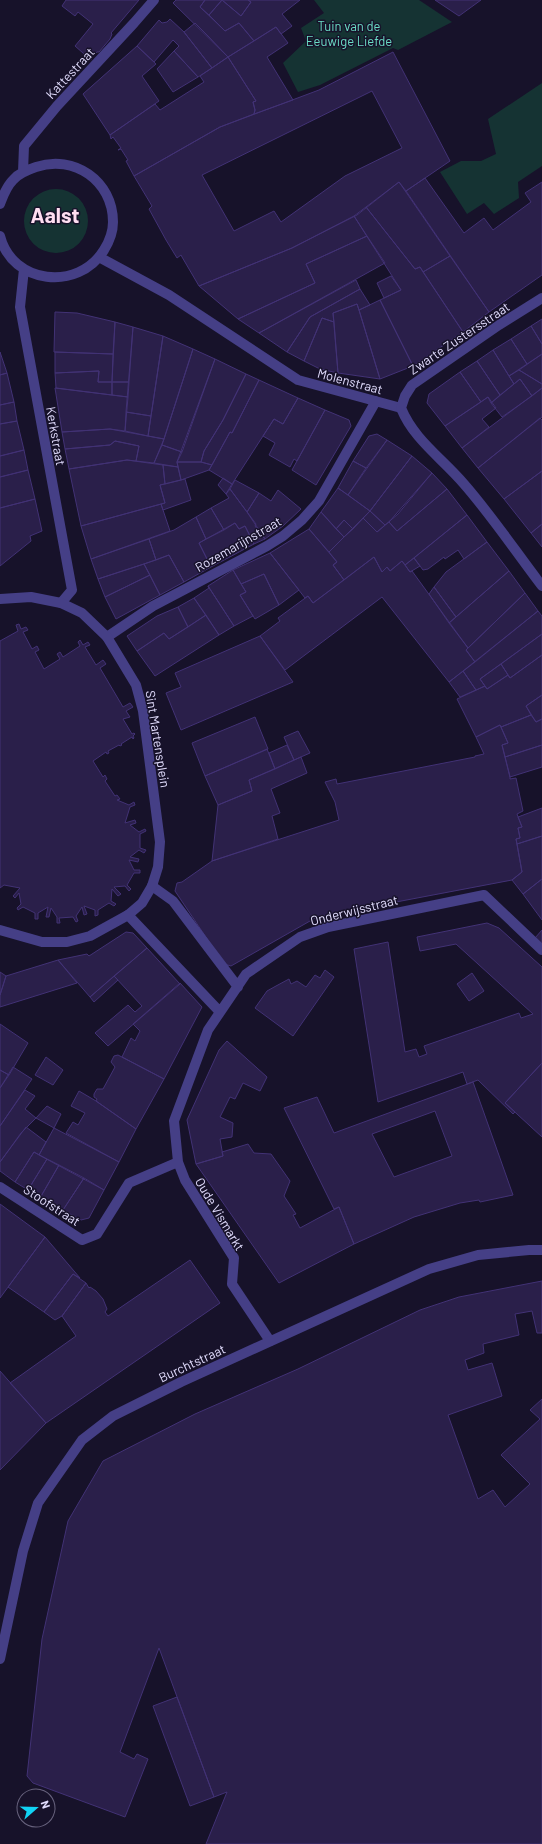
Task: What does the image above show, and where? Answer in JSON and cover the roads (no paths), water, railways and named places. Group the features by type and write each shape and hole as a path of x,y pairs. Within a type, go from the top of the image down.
{"street":[{"name":"Kattestraat","path":"23,172 24,146 57,106 154,0"},
{"path":"0,204 2,188 23,172 49,163 73,165 89,174 102,187 111,204 113,223 109,241 99,257 87,268 67,276 56,278 40,276 24,269 11,258 2,243 0,236"},
{"name":"Molenstraat","path":"99,257 169,295 298,380 401,408"},
{"name":"Kerkstraat","path":"24,269 20,307 72,590 61,603"},
{"name":"Zwarte Zustersstraat","path":"401,408 404,396 412,385 499,325 542,298"},
{"name":"Rozemarijnstraat","path":"108,637 153,606 278,539 302,520 319,502 376,401"},
{"path":"401,408 406,420 418,437 464,484 542,586"},
{"name":"Sint Martensplein","path":"0,599 31,597 61,603 82,613 108,637 136,685 143,711 160,842 158,867 152,886 142,903 128,915 90,936 67,942 42,942 0,930"},
{"path":"152,886 173,900 238,987"},
{"name":"Onderwijsstraat","path":"178,1162 174,1121 208,1030 246,974 300,937 328,927 484,895 542,950"},
{"path":"128,915 220,1012"},
{"name":"Stoofstraat","path":"0,1187 82,1240 97,1234 129,1183 178,1162"},
{"name":"Oude Vismarkt","path":"178,1162 185,1180 234,1258 232,1284 270,1341"},
{"name":"Burchtstraat","path":"0,1659 23,1550 38,1503 82,1440 113,1416 270,1341 429,1269 478,1255 542,1250"}],"district":[{"name":"Aalst","path":"55,216"}],"park label":[{"name":"Tuin van de Eeuwige Liefde","path":"349,34"}]}
